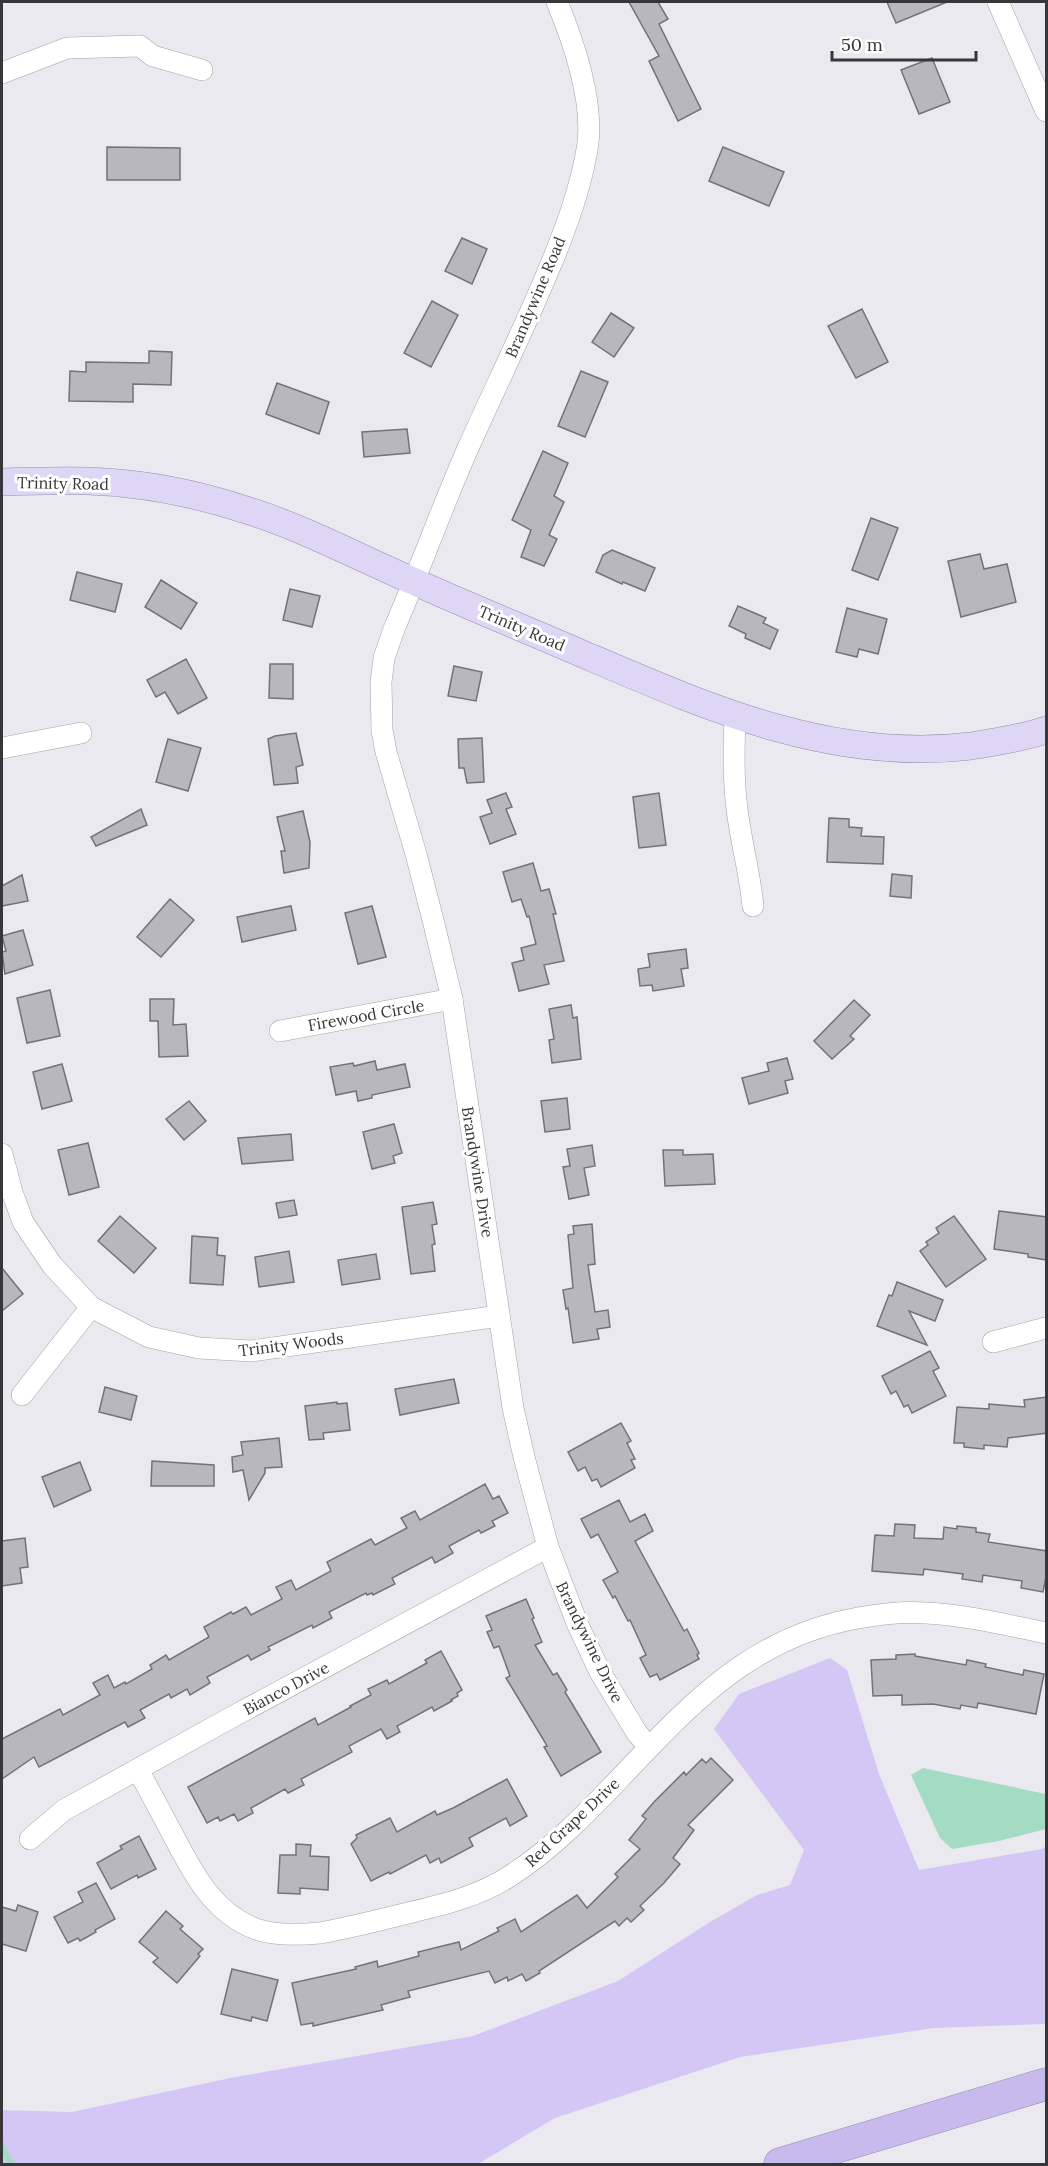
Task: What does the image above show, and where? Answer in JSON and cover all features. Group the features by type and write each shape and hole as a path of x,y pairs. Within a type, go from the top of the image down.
{"highway":[{"path":"780,2164 1047,2084"}],"main road":[{"name":"Trinity Road","path":"2,482 57,480 127,483 250,510 330,542 413,582 625,672 735,716 781,730 828,741 874,748 916,750 1003,741 1047,730"}],"street":[{"name":"Brandywine Road","path":"413,582 468,448 560,244 579,185 588,141 587,109 579,66 557,2"},
{"path":"998,2 1047,111"},
{"path":"2,73 67,48 140,46 153,56 202,70"},
{"name":"Brandywine Drive","path":"413,582 384,658 381,682 382,730 386,752 419,864 452,999 513,1408 548,1547 577,1623 600,1672 632,1725 649,1747"},
{"path":"735,716 733,761 737,811 751,882 753,906"},
{"path":"2,748 81,733"},
{"name":"Firewood Circle","path":"280,1031 452,999"},
{"name":"Trinity Woods","path":"2,1154 23,1222 52,1265 91,1307 149,1337 174,1344 225,1351 251,1351 499,1316"},
{"path":"22,1395 91,1307"},
{"path":"993,1342 1047,1328"},
{"name":"Bianco Drive","path":"30,1839 64,1810 548,1547"},
{"name":"Red Grape Drive","path":"138,1770 196,1879 223,1910 256,1929 277,1934 299,1935 346,1928 445,1904 491,1887 545,1851 649,1747 728,1674 781,1641 810,1629 898,1612 924,1612 964,1617 1047,1633"}],"shaded area":[{"path":"830,1658 847,1670 879,1774 919,1870 1042,1849 1046,1846 1046,2024 934,2028 740,2057 555,2118 478,2164 2,2164 2,2110 72,2112 235,2077 473,2036 618,1981 757,1895 790,1885 804,1850 714,1729 739,1694"},
{"path":"923,1768 1046,1794 1046,1829 999,1841 952,1849 940,1838 911,1775"}],"building":[{"path":"629,2 658,2 668,19 659,24 701,109 678,121 649,61 659,56"},
{"path":"887,2 947,2 896,23"},
{"path":"932,58 950,102 919,114 901,70"},
{"path":"107,147 180,148 180,180 107,180"},
{"path":"723,147 784,172 769,206 709,181"},
{"path":"462,238 487,249 472,284 445,271"},
{"path":"432,301 458,315 431,367 404,353"},
{"path":"862,309 888,362 856,378 828,326"},
{"path":"611,313 634,328 614,357 592,342"},
{"path":"149,351 172,352 171,385 133,384 133,402 69,401 70,371 86,372 86,362 149,363"},
{"path":"581,371 608,382 585,437 558,426"},
{"path":"277,383 329,402 319,434 266,414"},
{"path":"407,429 410,453 364,457 362,432"},
{"path":"543,451 568,463 554,496 564,502 549,535 557,539 544,566 521,557 531,530 512,520"},
{"path":"871,518 898,528 878,580 852,570"},
{"path":"612,550 655,568 645,591 596,572 603,555"},
{"path":"980,554 984,569 1007,564 1016,602 961,617 948,561"},
{"path":"77,572 122,584 115,612 70,600"},
{"path":"161,580 197,603 181,629 145,607"},
{"path":"290,589 320,596 312,627 283,620"},
{"path":"738,606 766,618 763,623 778,630 770,649 745,638 746,634 729,626"},
{"path":"847,608 887,619 878,654 859,649 857,657 836,652"},
{"path":"186,659 207,698 178,714 165,692 156,697 147,680"},
{"path":"270,664 293,664 293,699 269,698"},
{"path":"454,666 482,672 476,701 448,696"},
{"path":"296,733 303,765 296,767 298,783 274,785 268,739"},
{"path":"482,738 484,782 467,783 464,768 459,768 458,739"},
{"path":"168,739 201,748 188,791 156,782"},
{"path":"506,793 512,807 506,809 516,834 490,844 480,817 492,813 487,800"},
{"path":"659,793 666,845 639,848 633,797"},
{"path":"141,809 147,825 96,846 91,837"},
{"path":"303,811 310,842 309,868 284,873 281,851 285,851 277,817"},
{"path":"829,818 849,819 849,827 862,828 861,836 884,837 883,864 827,862"},
{"path":"533,863 541,891 549,889 564,961 544,965 549,984 519,991 512,963 524,960 521,948 536,944 529,916 527,917 521,899 512,902 503,872"},
{"path":"892,874 912,876 911,898 890,896"},
{"path":"22,875 28,901 2,906 2,886"},
{"path":"170,899 194,920 161,957 137,937"},
{"path":"291,906 296,930 242,942 237,917"},
{"path":"372,906 386,957 358,964 345,913"},
{"path":"23,930 33,965 5,974 2,952 6,951 2,936"},
{"path":"686,949 688,968 681,969 684,986 653,991 652,985 640,986 638,969 650,967 648,954"},
{"path":"50,990 60,1036 27,1043 17,998"},
{"path":"150,999 174,999 173,1025 186,1024 188,1056 159,1057 158,1021 150,1021"},
{"path":"854,1000 870,1015 850,1036 854,1039 832,1059 814,1041"},
{"path":"571,1005 573,1018 577,1017 581,1059 552,1063 549,1040 554,1039 549,1009"},
{"path":"787,1058 793,1079 785,1081 788,1093 749,1104 742,1078 769,1071 767,1063"},
{"path":"375,1061 377,1070 405,1064 410,1087 372,1095 372,1098 358,1101 356,1091 336,1095 330,1067 353,1063 354,1066"},
{"path":"62,1064 72,1101 42,1109 33,1072"},
{"path":"567,1098 570,1129 545,1132 541,1101"},
{"path":"189,1101 206,1121 184,1140 166,1119"},
{"path":"394,1124 402,1153 393,1156 395,1163 372,1169 363,1132"},
{"path":"291,1134 293,1160 242,1164 238,1138"},
{"path":"88,1143 99,1187 69,1195 58,1150"},
{"path":"592,1145 595,1166 584,1168 589,1195 569,1199 563,1167 570,1166 567,1149"},
{"path":"663,1150 683,1150 683,1155 713,1154 715,1184 665,1186"},
{"path":"294,1200 297,1215 279,1218 276,1203"},
{"path":"433,1202 437,1224 432,1225 435,1271 411,1274 402,1207"},
{"path":"999,1211 1047,1217 1047,1260 1028,1257 1028,1254 994,1249"},
{"path":"120,1216 156,1248 134,1273 98,1241"},
{"path":"954,1216 986,1259 946,1287 920,1251 928,1245 926,1242 939,1233 936,1228"},
{"path":"592,1224 595,1264 588,1265 595,1312 608,1310 610,1327 597,1329 599,1339 573,1343 563,1290 573,1288 568,1235 574,1234 573,1226"},
{"path":"192,1236 218,1238 217,1255 225,1256 223,1285 190,1283"},
{"path":"289,1251 294,1282 259,1287 255,1257"},
{"path":"376,1254 380,1279 342,1285 338,1260"},
{"path":"2,1268 23,1294 2,1311"},
{"path":"897,1282 943,1300 935,1321 909,1311 927,1345 877,1326 889,1295 892,1296"},
{"path":"930,1351 939,1368 933,1371 946,1396 912,1413 908,1405 904,1407 896,1391 891,1394 882,1376"},
{"path":"454,1379 459,1403 400,1415 395,1389"},
{"path":"105,1387 137,1396 131,1420 99,1412"},
{"path":"1047,1397 1047,1433 1008,1438 1007,1447 984,1445 984,1449 964,1447 964,1443 954,1443 957,1407 989,1409 989,1404 1025,1407 1024,1400"},
{"path":"337,1402 337,1404 347,1403 350,1430 323,1433 324,1439 309,1440 305,1406"},
{"path":"621,1423 631,1441 627,1443 635,1459 631,1460 635,1468 601,1487 597,1479 592,1481 585,1467 578,1471 568,1452"},
{"path":"279,1438 282,1467 265,1468 265,1473 249,1500 243,1470 233,1472 232,1457 243,1455 241,1442"},
{"path":"152,1461 214,1465 214,1486 151,1486"},
{"path":"80,1462 91,1490 54,1507 42,1477"},
{"path":"485,1484 493,1499 499,1496 508,1513 492,1521 495,1526 481,1533 479,1530 449,1546 453,1553 435,1563 432,1557 392,1578 395,1584 373,1595 366,1593 329,1612 332,1618 313,1628 312,1625 268,1647 270,1650 251,1660 248,1655 207,1677 210,1683 190,1695 187,1689 171,1698 169,1694 140,1710 145,1718 128,1727 125,1722 39,1767 34,1757 2,1779 2,1739 60,1709 63,1715 100,1695 93,1683 108,1675 114,1688 125,1682 126,1684 152,1669 150,1665 166,1655 169,1660 209,1637 204,1627 231,1612 233,1614 246,1607 251,1615 282,1599 276,1587 291,1580 296,1590 331,1571 327,1562 371,1539 375,1545 407,1528 401,1518 415,1511 420,1520"},
{"path":"619,1500 630,1522 645,1514 653,1531 635,1541 684,1631 687,1629 699,1653 697,1655 699,1659 660,1680 657,1674 650,1677 640,1658 646,1655 630,1620 628,1621 615,1596 613,1598 603,1580 618,1572 598,1534 591,1538 581,1519"},
{"path":"895,1524 915,1525 914,1538 943,1539 944,1527 957,1529 957,1526 976,1528 976,1532 990,1534 988,1542 1047,1551 1047,1572 1043,1592 1021,1588 1022,1581 983,1575 982,1582 962,1579 963,1574 924,1569 923,1575 872,1571 875,1535 894,1536"},
{"path":"25,1538 28,1567 20,1568 22,1583 2,1586 2,1541"},
{"path":"526,1599 542,1642 535,1645 553,1675 557,1673 567,1690 565,1692 601,1752 561,1776 544,1747 547,1746 506,1678 510,1676 499,1646 494,1648 487,1632 492,1630 486,1616"},
{"path":"441,1651 462,1690 452,1701 434,1711 432,1707 397,1726 400,1732 387,1739 381,1729 349,1746 352,1752 301,1779 304,1785 288,1793 285,1789 251,1808 253,1813 238,1821 234,1814 220,1821 218,1817 207,1823 188,1787 315,1718 318,1725 371,1695 368,1689 387,1680 389,1684 427,1663 425,1660"},
{"path":"915,1654 915,1656 966,1665 967,1660 986,1664 985,1667 1023,1675 1024,1670 1044,1674 1036,1714 978,1703 977,1708 961,1705 960,1709 933,1704 902,1705 902,1695 873,1696 871,1660 896,1659 896,1655"},
{"path":"711,1758 733,1780 688,1825 694,1830 673,1858 680,1864 640,1906 644,1910 631,1922 627,1918 619,1926 615,1921 526,1981 522,1974 508,1981 507,1977 495,1983 489,1971 408,1991 410,1997 381,2005 383,2010 313,2026 313,2023 301,2025 292,1983 356,1969 355,1967 377,1961 378,1967 419,1956 418,1952 459,1942 461,1950 499,1931 497,1928 515,1919 521,1932 577,1895 587,1908 618,1877 615,1874 640,1849 629,1840 646,1819 642,1816 684,1772 686,1775 702,1759 706,1763"},
{"path":"507,1779 527,1816 510,1826 506,1818 469,1838 473,1846 441,1863 439,1858 430,1863 426,1855 371,1881 351,1844 357,1838 356,1835 390,1818 397,1832 435,1811 437,1815 453,1808"},
{"path":"139,1836 156,1869 138,1878 137,1875 111,1889 97,1863 122,1849 120,1846"},
{"path":"296,1844 311,1845 310,1856 329,1857 328,1890 300,1888 300,1894 278,1893 280,1855 296,1855"},
{"path":"96,1883 115,1919 80,1941 78,1938 68,1943 54,1917 83,1902 78,1892"},
{"path":"18,1905 38,1912 26,1951 2,1944 2,1907 16,1911"},
{"path":"166,1911 183,1926 180,1929 203,1949 198,1954 200,1956 177,1983 153,1962 158,1958 139,1942"},
{"path":"232,1969 278,1980 267,2021 252,2017 251,2021 221,2014"}],"waterway":[{"path":"2,2145 11,2164"}]}
